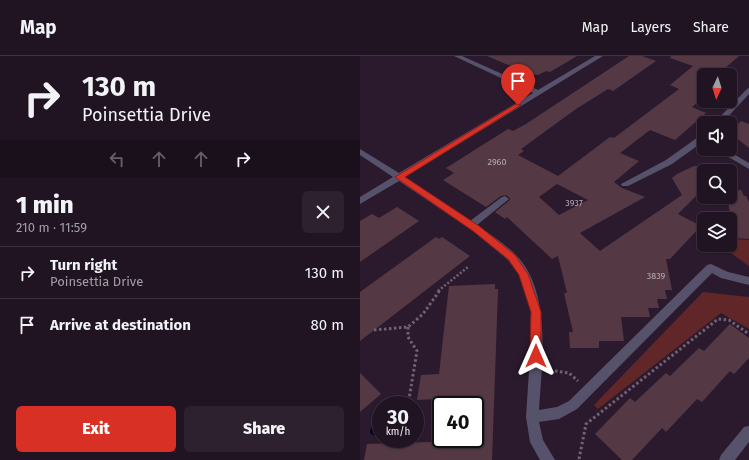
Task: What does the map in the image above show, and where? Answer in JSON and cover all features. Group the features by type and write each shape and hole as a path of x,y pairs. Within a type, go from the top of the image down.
{"street":[{"path":"458,56 539,93"},
{"path":"360,201 600,56"},
{"path":"725,116 749,90"},
{"path":"625,184 669,162 697,144"},
{"path":"360,151 470,225 512,257 524,274 536,312 536,356 532,416 537,442 548,460"},
{"path":"731,156 749,166"},
{"path":"470,225 505,199"},
{"path":"532,416 554,414 566,410 711,268 725,275 749,281"},
{"path":"726,460 749,432"}],"path":[{"path":"374,330 383,331 398,326 408,327 423,314 438,291 468,267"},
{"path":"579,459 586,424 718,319 729,320 749,334"},
{"path":"408,327 408,337 417,351 410,396"},
{"path":"556,371 569,373 588,390"}],"shaded area":[{"path":"737,239 749,240 749,266 729,252 737,252"},
{"path":"703,292 749,297 749,329 721,313 598,409 594,405"}],"water":[{"path":"372,425 372,434 370,433"}],"building":[{"path":"487,56 577,56 550,72 546,71 538,75 530,74"},
{"path":"629,56 642,56 656,61 613,91 608,89 576,109 521,149 524,151 518,155 558,176 610,137 614,138 679,89 670,85 693,66 670,58 671,56 739,56 725,68 697,68 697,103 692,107 706,113 703,116 697,116 697,121 675,140 650,130 620,153 639,161 614,182 622,188 645,197 580,233 600,251 682,195 672,178 694,166 697,166 697,195 678,214 697,224 697,230 670,259 666,259 672,290 665,290 667,299 657,299 659,308 648,308 650,317 621,317 624,341 599,341 599,348 570,348 569,332 573,332 564,293 567,293 558,256 552,259 507,217 505,219 495,212 510,200 510,198 506,195 501,196 486,207 443,180 454,173 446,168 508,129 513,131","holes":["557,184 588,200 559,215 539,197"]},
{"path":"741,121 749,124 749,148 737,139 737,125"},
{"path":"737,190 741,190 749,202 749,239 737,238 737,212 730,212 728,204 737,204"},
{"path":"397,207 419,221 360,262 360,221 372,214 379,218"},
{"path":"436,237 439,239 442,237 470,256 360,341 360,292"},
{"path":"495,284 495,289 498,289 492,460 364,460 367,444 372,444 372,448 424,448 424,442 431,442 432,439 432,448 484,448 484,396 432,396 432,399 424,400 424,396 418,396 421,375 439,374 449,286"},
{"path":"730,324 749,338 749,358 734,374 730,371 702,402 697,399 666,432 662,428 632,460 622,460 595,434 630,398 635,402 666,373 670,376 699,348 704,351"},
{"path":"360,373 381,394 379,396 372,396 372,402 360,412"}],"route":[{"path":"518,105 399,177 476,229 512,257 524,274 536,312 536,356"}]}
